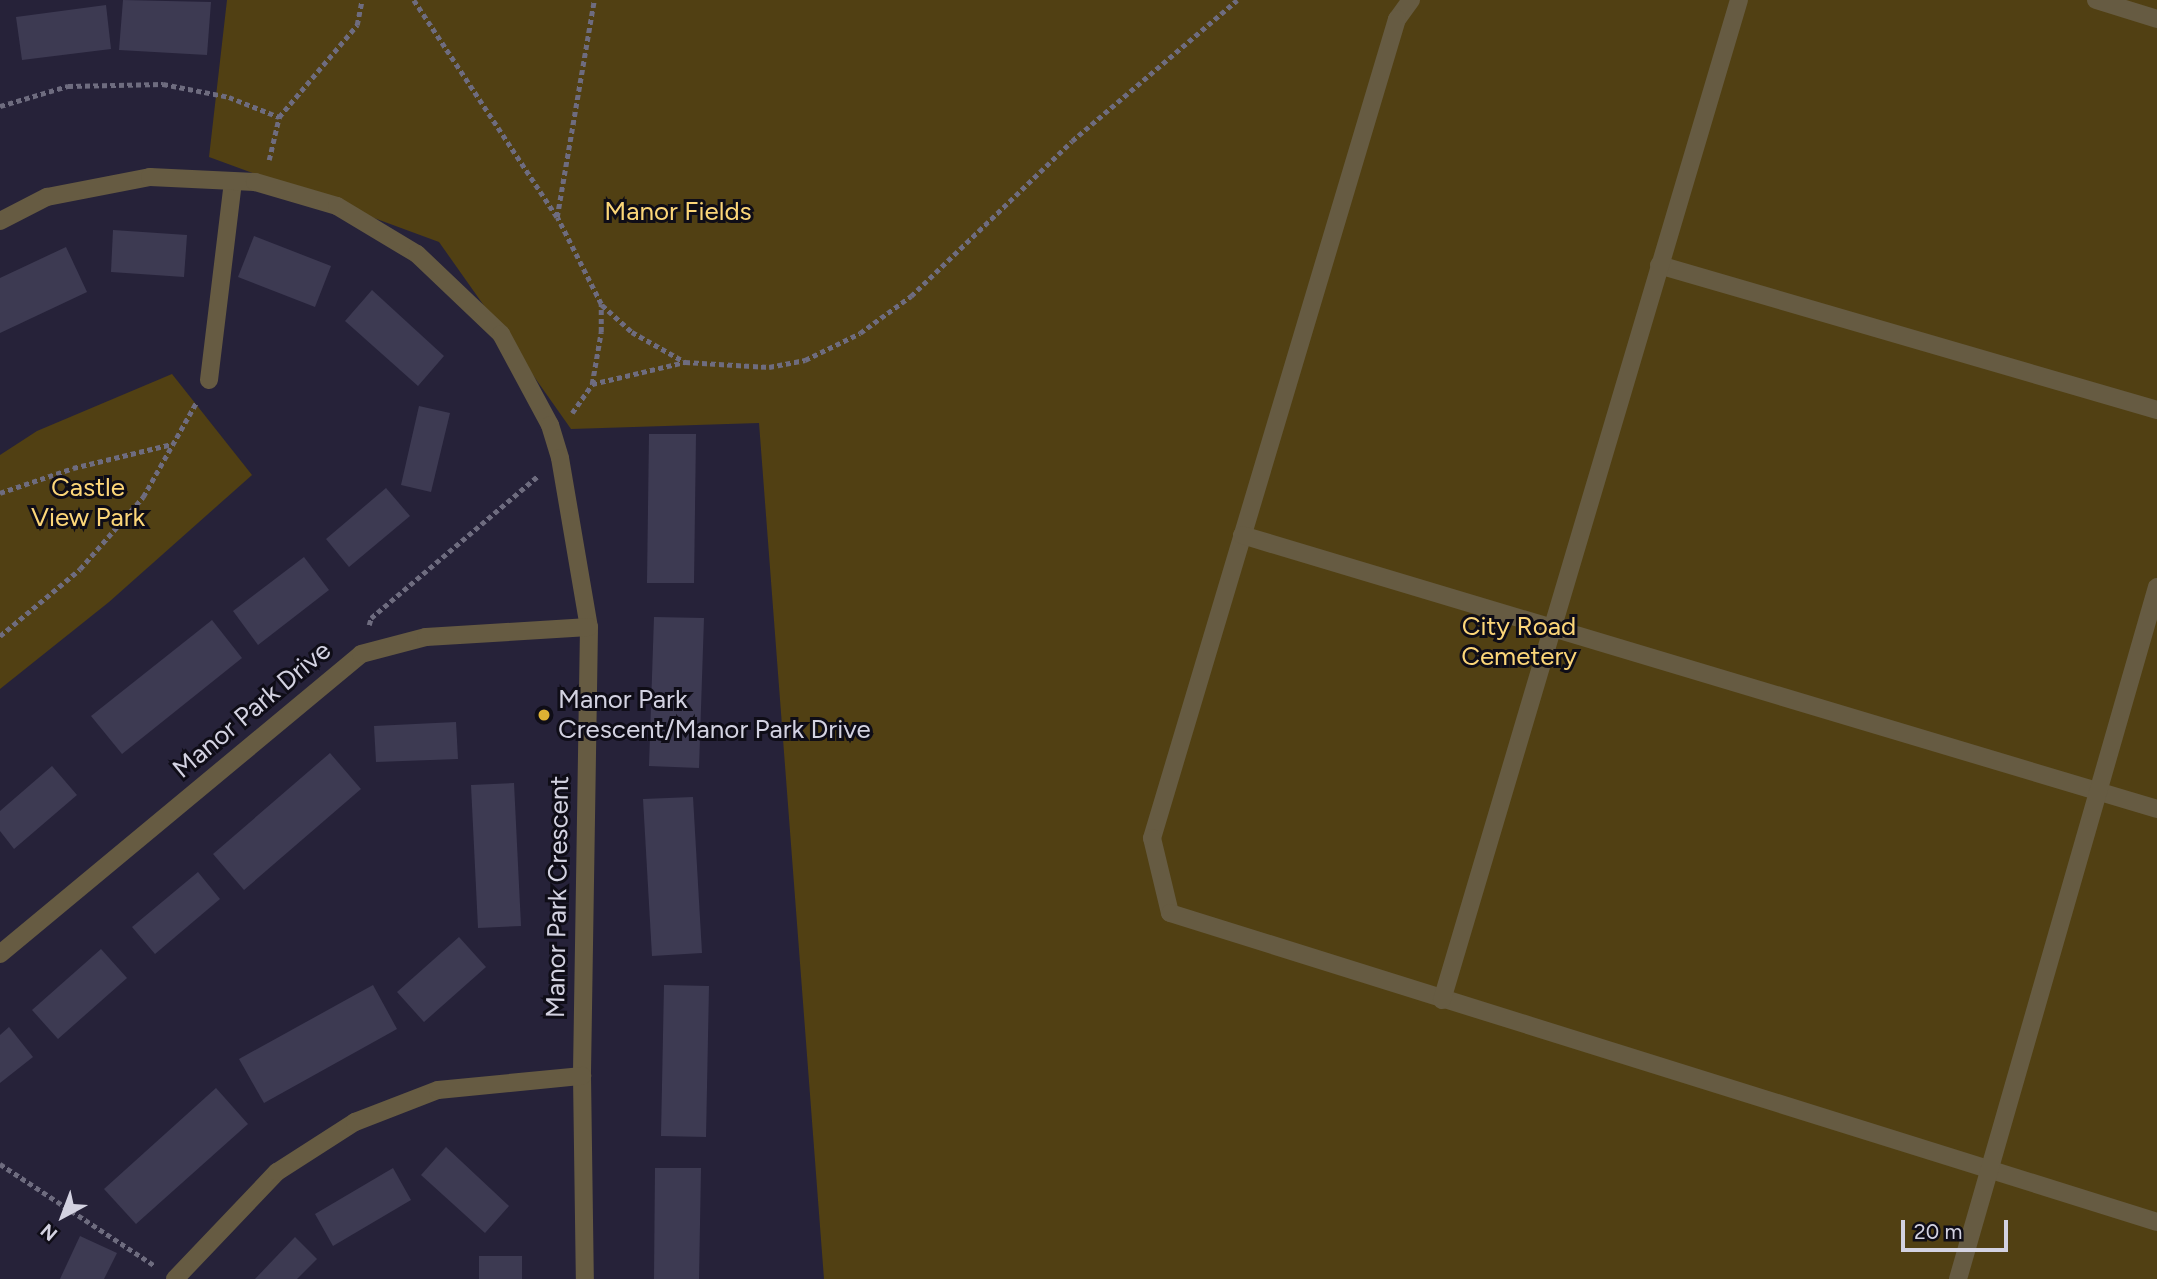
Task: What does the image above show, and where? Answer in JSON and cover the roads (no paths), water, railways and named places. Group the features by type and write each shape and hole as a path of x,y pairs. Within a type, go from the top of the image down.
{"street":[{"path":"1411,0 1396,19 1152,838 1170,914 2157,1222"},
{"path":"1442,1000 1740,0"},
{"path":"2096,0 2157,19"},
{"name":"Manor Park Crescent","path":"0,221 47,197 150,177 263,184 337,206 417,254 501,334 550,425 561,458 589,627 582,1076 585,1279"},
{"path":"209,380 233,181"},
{"path":"1659,265 2157,410"},
{"path":"1242,535 2157,809"},
{"path":"1958,1279 2157,587"},
{"name":"Manor Park Drive","path":"0,954 361,654 426,637 589,627"},
{"path":"175,1279 277,1172 355,1122 438,1090 582,1076"}],"place":[{"name":"Manor Park Crescent/Manor Park Drive","path":"544,715"}],"park label":[{"name":"Manor Fields","path":"678,212"},
{"name":"Castle View Park","path":"88,503"},
{"name":"City Road Cemetery","path":"1519,642"}]}
